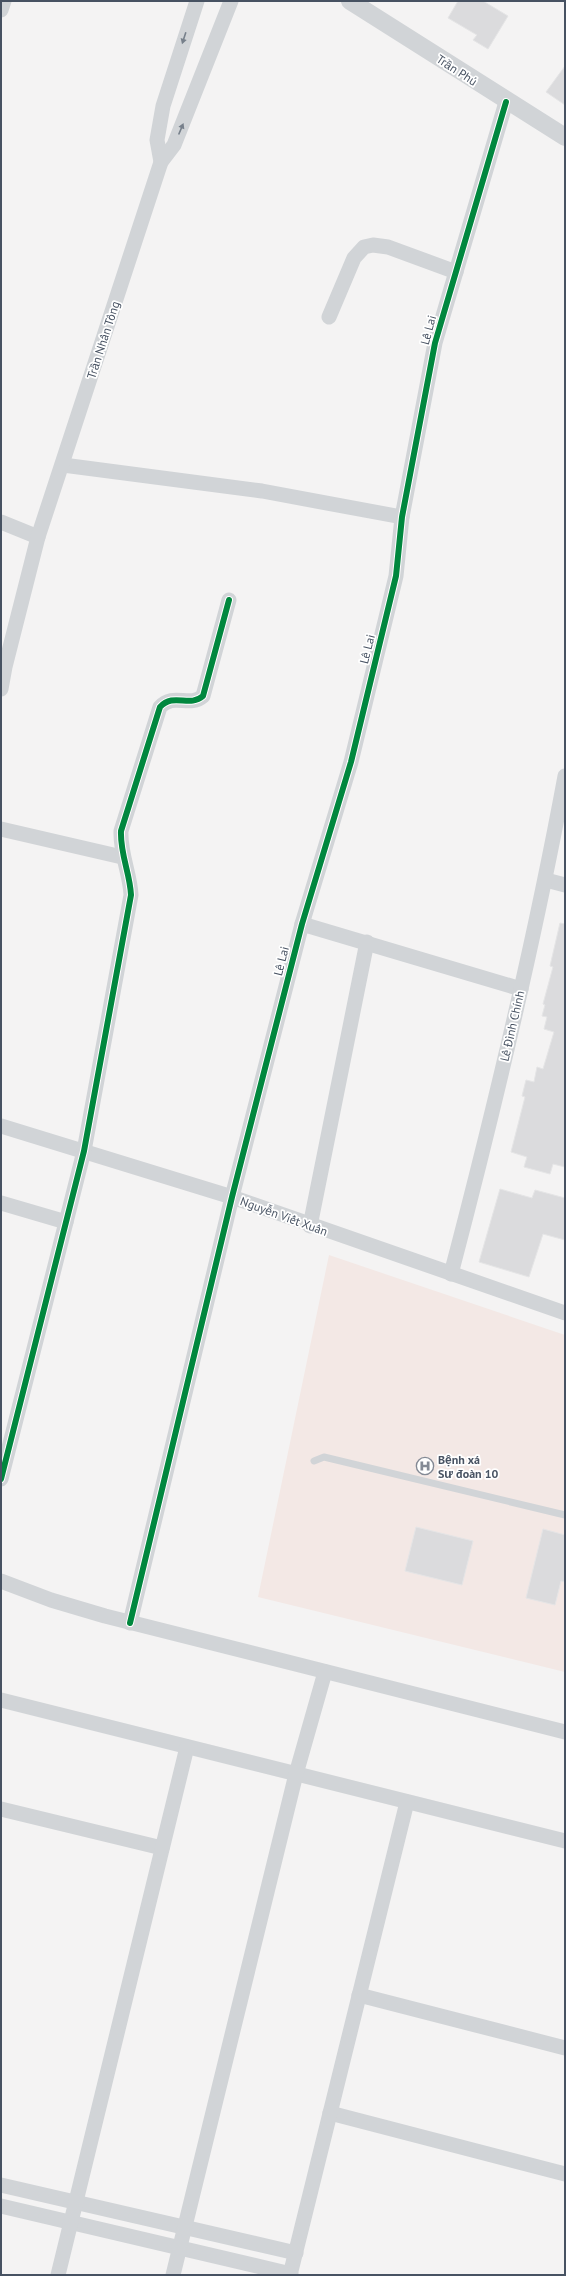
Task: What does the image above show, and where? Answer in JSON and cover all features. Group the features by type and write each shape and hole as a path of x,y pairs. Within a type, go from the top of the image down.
{"street":[{"path":"1,10 4,1"},
{"path":"161,162 157,140 163,106 197,1"},
{"name":"Trần Nhân Tông","path":"1,689 3,666 38,537 63,465 161,162 174,145 231,1"},
{"name":"Trần Phú","path":"350,1 506,102 565,137"},
{"name":"Lê Lai","path":"130,1623 232,1197 302,924 353,754 396,576 402,516 435,343 506,102"},
{"path":"329,317 354,258 364,247 373,244 388,247 456,272"},
{"path":"63,465 262,492 402,516"},
{"path":"1,522 38,537"},
{"path":"1,1479 84,1151 131,895 128,872 122,857 120,846 122,831 156,715 165,701 174,699 190,701 199,700 203,696 228,600"},
{"name":"Lê Đình Chính","path":"451,1274 487,1135 546,880 565,776"},
{"path":"1,829 122,857"},
{"path":"546,880 565,885"},
{"path":"302,924 367,942 521,989"},
{"path":"310,1226 367,942"},
{"name":"Nguyễn Viết Xuân","path":"1,1126 232,1197 310,1226 565,1313"},
{"path":"1,1203 66,1222"},
{"path":"1,1581 51,1600 130,1623 565,1732"},
{"path":"173,2275 296,1774 325,1672"},
{"path":"1,1700 565,1841"},
{"path":"58,2275 187,1747"},
{"path":"1,2206 291,2274 407,1802"},
{"path":"1,1809 162,1848"},
{"path":"359,1996 565,2048"},
{"path":"330,2113 565,2174"},
{"path":"1,2185 296,2252"}],"lane":[{"path":"314,1461 324,1457 565,1515"}],"shaded area":[{"name":"Bệnh xá Sư đoàn 10","path":"329,1255 565,1335 565,1672 258,1597"}],"building":[{"path":"458,1 483,1 508,16 488,49 473,40 477,35 448,18"},
{"path":"565,66 565,105 546,92"},
{"path":"560,923 565,924 565,1167 553,1164 550,1174 524,1167 527,1157 511,1152 525,1097 522,1096 526,1080 534,1082 537,1067 543,1069 554,1032 544,1029 547,1017 542,1016 545,1005 543,1004 553,967 550,966"},
{"path":"500,1189 532,1198 535,1190 565,1198 565,1240 543,1234 529,1277 479,1262"},
{"path":"416,1527 473,1541 462,1585 405,1571"},
{"path":"543,1529 565,1535 565,1582 561,1581 555,1605 526,1598"}],"cycle path":[{"path":"130,1623 232,1197 302,924 351,762 396,576 402,517 435,343 506,102"},
{"path":"1,1479 84,1151 131,895 122,848 121,831 160,707 171,701 192,701 203,696 229,600"}],"place":[{"name":"Bệnh xá Sư đoàn 10","path":"425,1466"}]}
